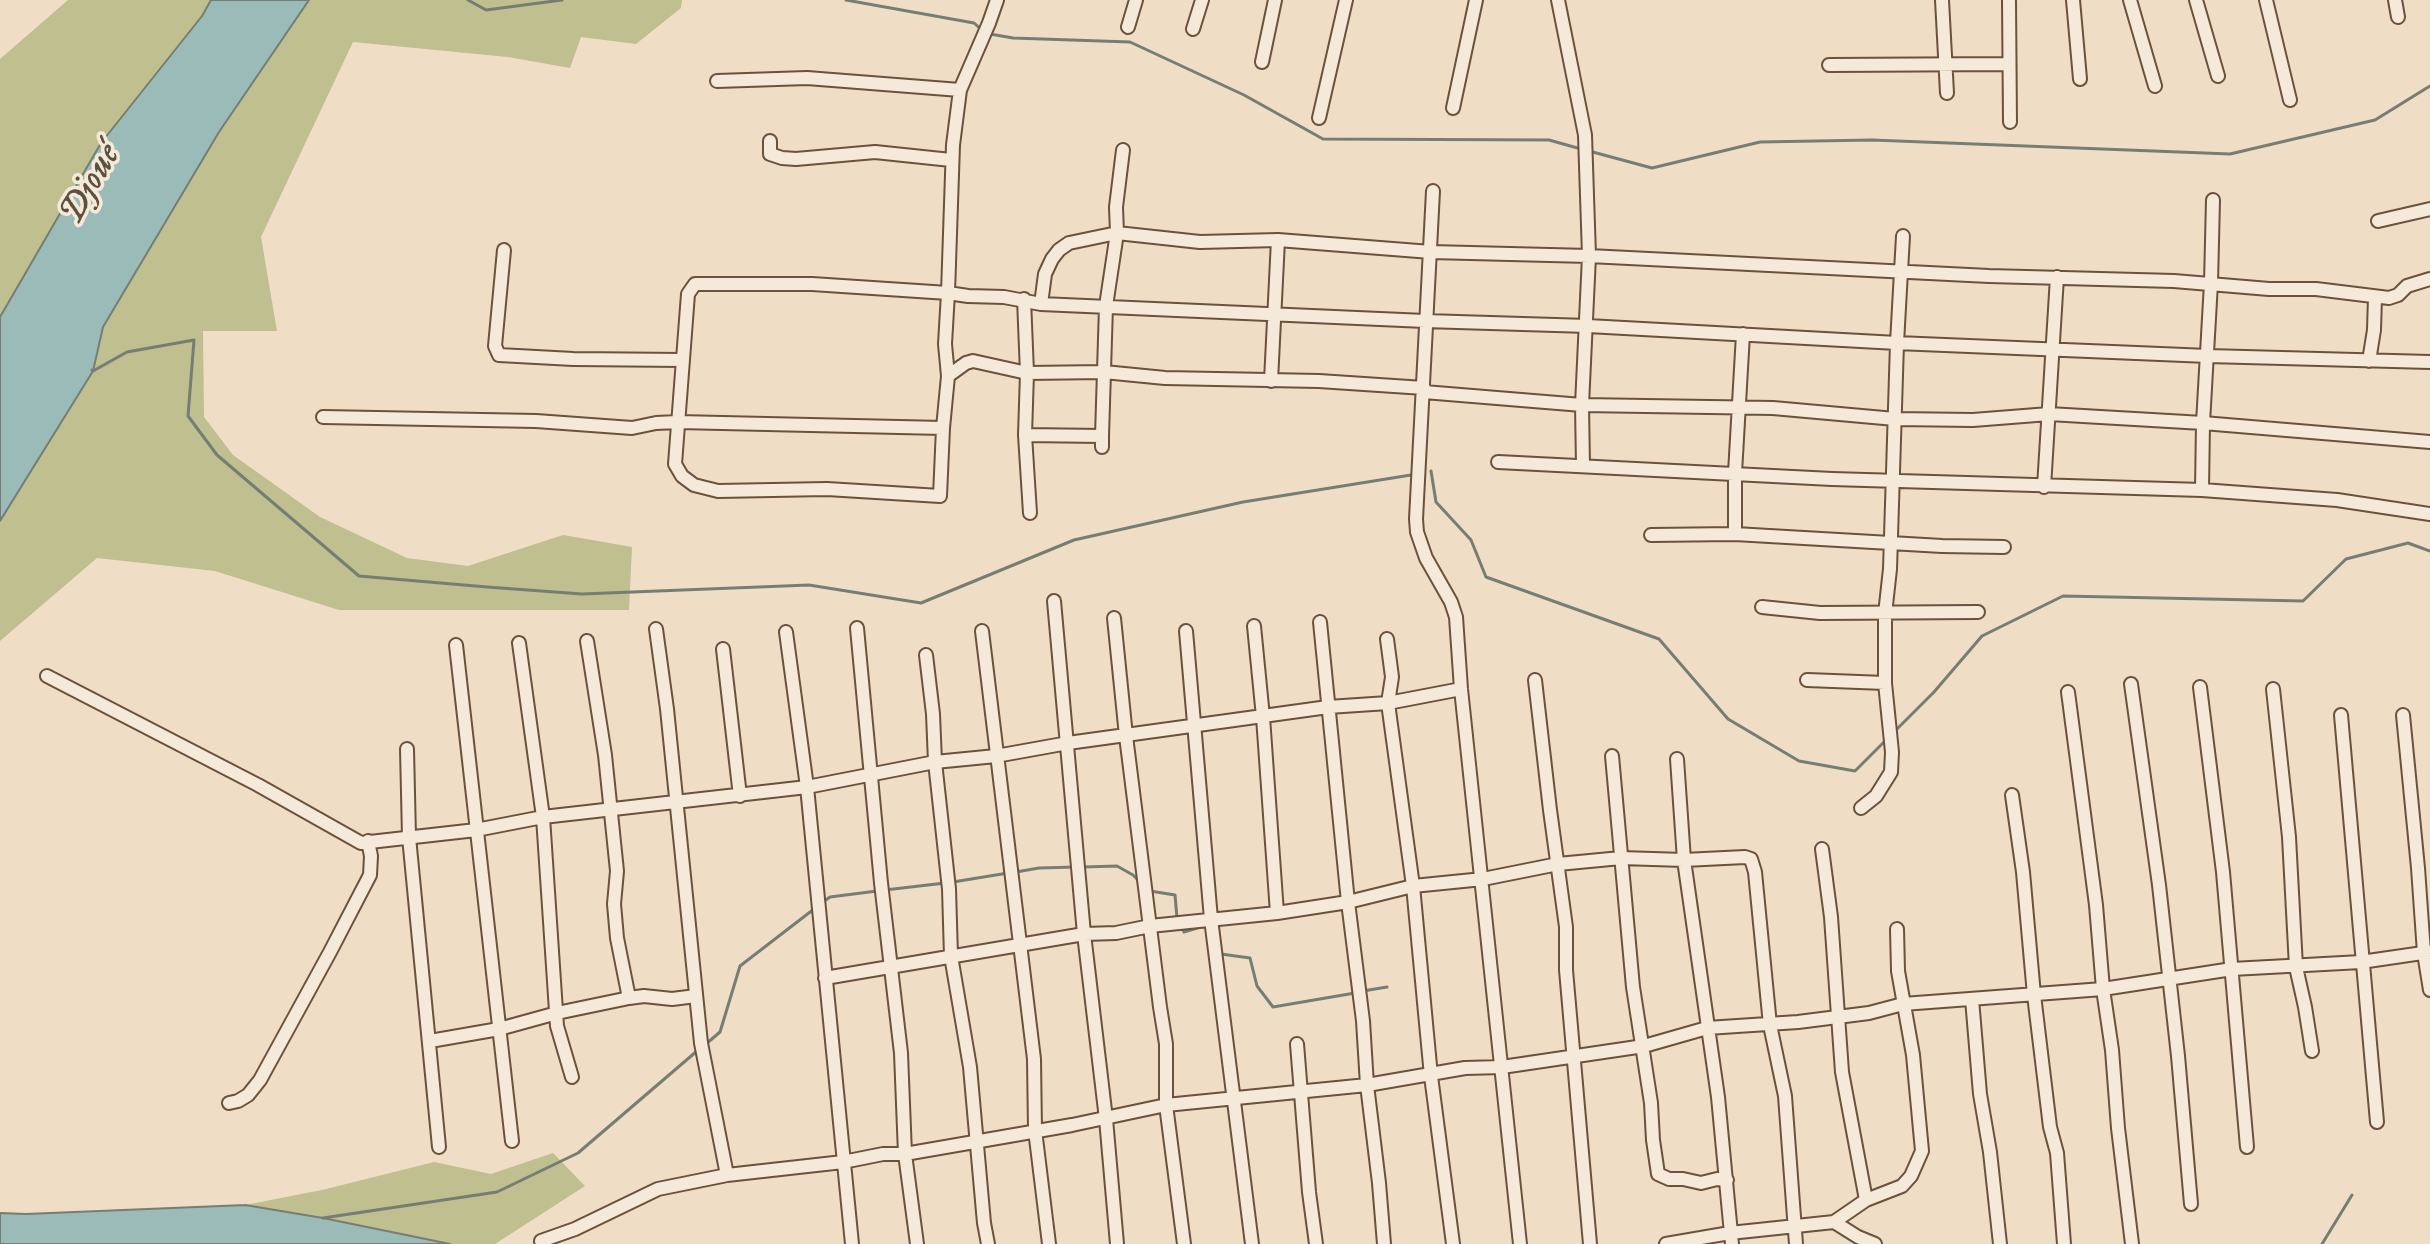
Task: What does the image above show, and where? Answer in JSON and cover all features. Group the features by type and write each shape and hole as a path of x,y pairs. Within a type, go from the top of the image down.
{"street":[{"path":"997,0 960,90 951,160 948,293 945,344 948,376 940,496 827,489 718,491 694,485 682,476 675,464 688,294 695,284 812,284 948,293 1024,299 1041,304 2208,356 2430,362"},
{"path":"1128,27 1136,0"},
{"path":"1193,29 1202,0"},
{"path":"1262,62 1275,0"},
{"path":"1319,118 1346,0"},
{"path":"1453,108 1476,0"},
{"path":"1558,0 1585,135 1589,256 1582,405 1583,466"},
{"path":"1942,0 1947,93"},
{"path":"2009,0 2010,122"},
{"path":"2073,0 2080,79"},
{"path":"2130,0 2155,86"},
{"path":"2196,0 2218,76"},
{"path":"2266,0 2290,100"},
{"path":"2395,0 2398,17"},
{"path":"1829,65 2008,64"},
{"path":"717,81 807,78 960,90"},
{"path":"770,141 770,154 782,158 875,152 951,160"},
{"path":"1025,435 1102,442 1106,306 1117,233 1116,207 1123,150"},
{"path":"1433,191 1417,532 1426,558 1444,588 1456,617 1520,1244"},
{"path":"2202,490 2213,200"},
{"path":"2378,221 2430,209"},
{"path":"1041,304 1045,274 1059,250 1069,243 1117,233 1200,242 1278,240 1431,252 2211,283 2269,289 2316,289 2389,298 2398,295 2407,286 2430,279"},
{"path":"1861,808 1876,796 1891,772 1885,683 1885,614 1903,236"},
{"path":"1271,381 1278,240"},
{"path":"504,250 495,346 499,355 683,360"},
{"path":"2044,487 2057,277"},
{"path":"2369,361 2375,297"},
{"path":"1024,299 1027,373 1025,435 1030,513"},
{"path":"1735,534 1735,473 1743,334"},
{"path":"948,376 973,361 1027,373 1104,372 1165,378 1319,381 1582,405 1741,406 1895,419 1973,420 2049,414 2430,442"},
{"path":"323,417 536,421 632,428 678,422 943,428"},
{"path":"1498,462 2044,487 2202,490 2337,500 2430,514"},
{"path":"1651,535 1735,534 2004,547"},
{"path":"1054,601 1084,934 1117,1244"},
{"path":"1762,607 1820,613 1978,612"},
{"path":"1114,618 1166,1044 1166,1105 1184,1244"},
{"path":"1320,622 1384,1244"},
{"path":"1254,626 1277,913"},
{"path":"857,628 901,1053 905,1154 917,1244"},
{"path":"656,629 701,1043 727,1175"},
{"path":"982,631 1034,1059 1035,1130 1049,1244"},
{"path":"1186,631 1211,919 1252,1244"},
{"path":"786,632 807,787 852,1244"},
{"path":"1387,639 1392,677 1388,703 1413,886 1431,1076 1453,1244"},
{"path":"587,641 611,809 617,871 614,904 617,938 629,998"},
{"path":"519,643 543,817 557,1026 572,1077"},
{"path":"456,645 512,1141"},
{"path":"723,649 740,796"},
{"path":"926,655 949,889 951,956 970,1067 988,1244"},
{"path":"47,676 258,785 361,843 476,830 543,817 807,787 935,762 996,756 1328,707 1388,703 1461,689"},
{"path":"1535,680 1566,927 1566,970 1590,1244"},
{"path":"1807,680 1885,683"},
{"path":"2131,684 2159,885 2191,1204"},
{"path":"2200,687 2219,840 2247,1147"},
{"path":"2273,689 2289,837 2296,967 2312,1051"},
{"path":"2068,692 2096,905 2132,1244"},
{"path":"2341,715 2377,1122"},
{"path":"2403,715 2430,990"},
{"path":"407,749 409,837 439,1147"},
{"path":"1612,756 1633,987 1644,1046 1658,1174 1669,1179 1701,1183 1727,1180"},
{"path":"1677,759 1684,860 1727,1180 1731,1238"},
{"path":"2012,795 2050,1127 2057,1153 2064,1244"},
{"path":"229,1103 248,1095 260,1080 330,952 370,875 368,841"},
{"path":"1822,849 1831,917 1842,1072 1866,1200"},
{"path":"825,978 1084,934 1116,933 1150,926 1348,902 1413,886 1483,879 1558,864 1621,858 1684,860 1745,857 1751,859 1764,947 1770,1025 1785,1096 1796,1244"},
{"path":"1666,1244 1731,1238 1793,1225 1834,1222 1866,1200 1902,1186 1911,1176 1922,1151 1913,1055 1898,971 1897,929"},
{"path":"541,1241 575,1229 658,1189 727,1175 843,1162 883,1154 905,1154 1106,1119 1166,1105 1367,1085 1465,1068 1502,1067 1644,1046 1707,1028 1770,1025 1869,1013 1903,1004 2103,989 2232,969 2361,962 2427,953"},
{"path":"430,1041 499,1029 629,998 696,996"},
{"path":"1972,999 1980,1094 2000,1244"},
{"path":"1297,1044 1299,1093 1316,1244"},
{"path":"1834,1222 1875,1244"}],"green space":[{"path":"68,0 211,0 202,16 101,143 0,317 0,59"},
{"path":"309,0 682,0 681,8 636,44 581,37 570,68 508,57 353,42 261,237 277,331 203,331 204,417 233,455 320,517 407,558 468,566 563,535 632,547 629,610 339,610 215,571 97,558 0,641 0,521 93,371 103,327 219,132"},
{"path":"553,1153 585,1186 495,1244 449,1244 245,1205 322,1190 434,1162 491,1174"}],"water":[{"name":"Djoué","path":"211,0 309,0 219,132 103,327 93,371 0,521 0,317 101,143 202,16"},
{"path":"245,1205 450,1244 0,1244 0,1213"}],"waterway":[{"path":"468,0 486,10 562,0"},
{"path":"846,0 974,23 983,31"},
{"path":"990,34 1013,38 1130,42 1244,95 1323,139 1549,140 1581,149"},
{"path":"1589,151 1652,168 1760,142 1872,140 2230,154 2375,120 2430,86"},
{"path":"92,370 127,352 194,340 188,416 217,455 359,576 487,587 582,594 809,585 921,603 1074,540 1243,502 1411,475"},
{"path":"1431,471 1436,502 1471,540 1486,577 1659,639 1728,719 1799,761 1855,771 1886,740"},
{"path":"1894,732 1934,692 1982,636 2063,596 2303,601 2346,559 2408,543 2430,551"},
{"path":"1083,867 1117,866 1139,881"},
{"path":"1016,872 1076,867"},
{"path":"953,882 1008,873"},
{"path":"885,890 945,883"},
{"path":"823,902 830,897 877,891"},
{"path":"1150,891 1175,895 1177,918"},
{"path":"706,1044 720,1032 740,966 814,909"},
{"path":"1182,928 1184,932 1204,926"},
{"path":"1221,954 1250,958 1257,986 1273,1007 1355,993"},
{"path":"1363,991 1387,987"},
{"path":"323,1218 497,1192 578,1153 697,1051"},
{"path":"2322,1244 2352,1195"}]}
